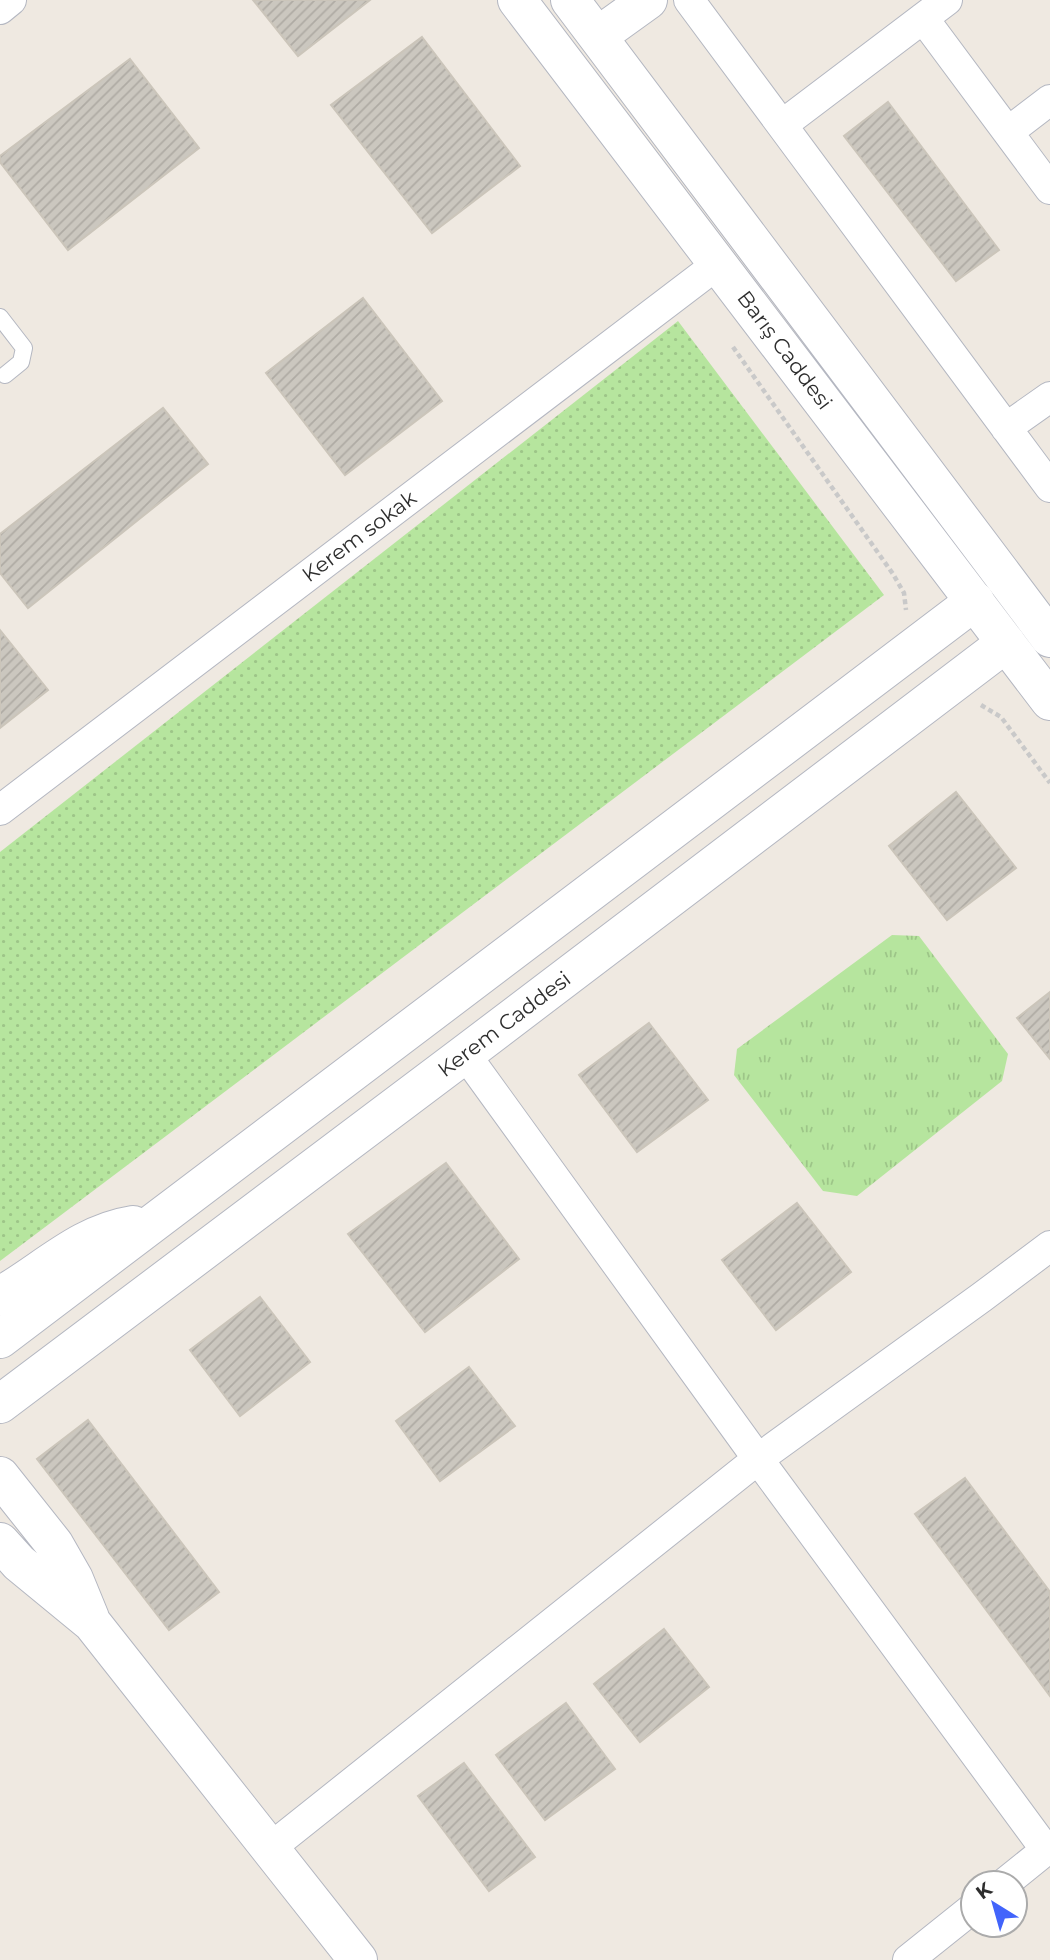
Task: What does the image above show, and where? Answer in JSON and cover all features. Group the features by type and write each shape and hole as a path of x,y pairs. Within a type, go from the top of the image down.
{"street":[{"path":"0,9 11,0"},
{"name":"Barış Caddesi","path":"517,0 1050,701"},
{"name":"Barış Caddesi","path":"570,0 1050,638"},
{"path":"598,36 648,0"},
{"path":"689,0 1050,487"},
{"path":"782,125 947,0"},
{"path":"923,18 1050,189"},
{"path":"1008,132 1050,100"},
{"name":"Kerem sokak","path":"0,810 719,263"},
{"path":"1006,428 1050,397"},
{"path":"0,1339 975,601"},
{"name":"Kerem Caddesi","path":"0,1404 1006,643"},
{"path":"465,1054 758,1459 1049,1849 1023,1869"},
{"path":"0,1296 95,1236 125,1226 156,1222"},
{"path":"269,1849 758,1459 1050,1245"},
{"path":"0,1476 54,1544 74,1579 92,1623"},
{"path":"0,1542 28,1571 92,1623 358,1960"},
{"path":"0,1576 92,1623"},
{"path":"908,1960 959,1920"}],"lane":[{"path":"0,317 24,348 21,362 5,375"}],"path":[{"path":"982,707 1001,717 1050,783"}],"green space":[{"path":"678,321 884,595 0,1261 0,852"},
{"path":"892,935 919,936 1008,1054 1002,1081 857,1196 823,1191 734,1075 737,1049"}],"building":[{"path":"253,0 370,0 298,56"},
{"path":"422,37 520,166 432,233 331,105"},
{"path":"130,59 199,148 68,250 0,162 0,156"},
{"path":"888,102 999,250 956,281 844,136"},
{"path":"363,298 442,401 345,475 266,373"},
{"path":"163,408 208,464 28,608 0,573 0,534"},
{"path":"0,630 48,690 0,728"},
{"path":"956,792 1016,868 947,920 889,846"},
{"path":"1050,992 1050,1059 1017,1018"},
{"path":"649,1023 708,1100 637,1152 579,1075"},
{"path":"446,1163 519,1259 425,1332 348,1234"},
{"path":"797,1203 851,1272 776,1330 722,1260"},
{"path":"260,1297 310,1362 240,1416 190,1350"},
{"path":"469,1367 515,1426 440,1481 396,1421"},
{"path":"88,1420 219,1592 169,1630 37,1459"},
{"path":"965,1478 1050,1592 1050,1696 915,1514"},
{"path":"664,1629 709,1687 640,1742 594,1684"},
{"path":"566,1703 615,1769 545,1820 496,1755"},
{"path":"464,1763 535,1857 489,1891 418,1796"}]}
